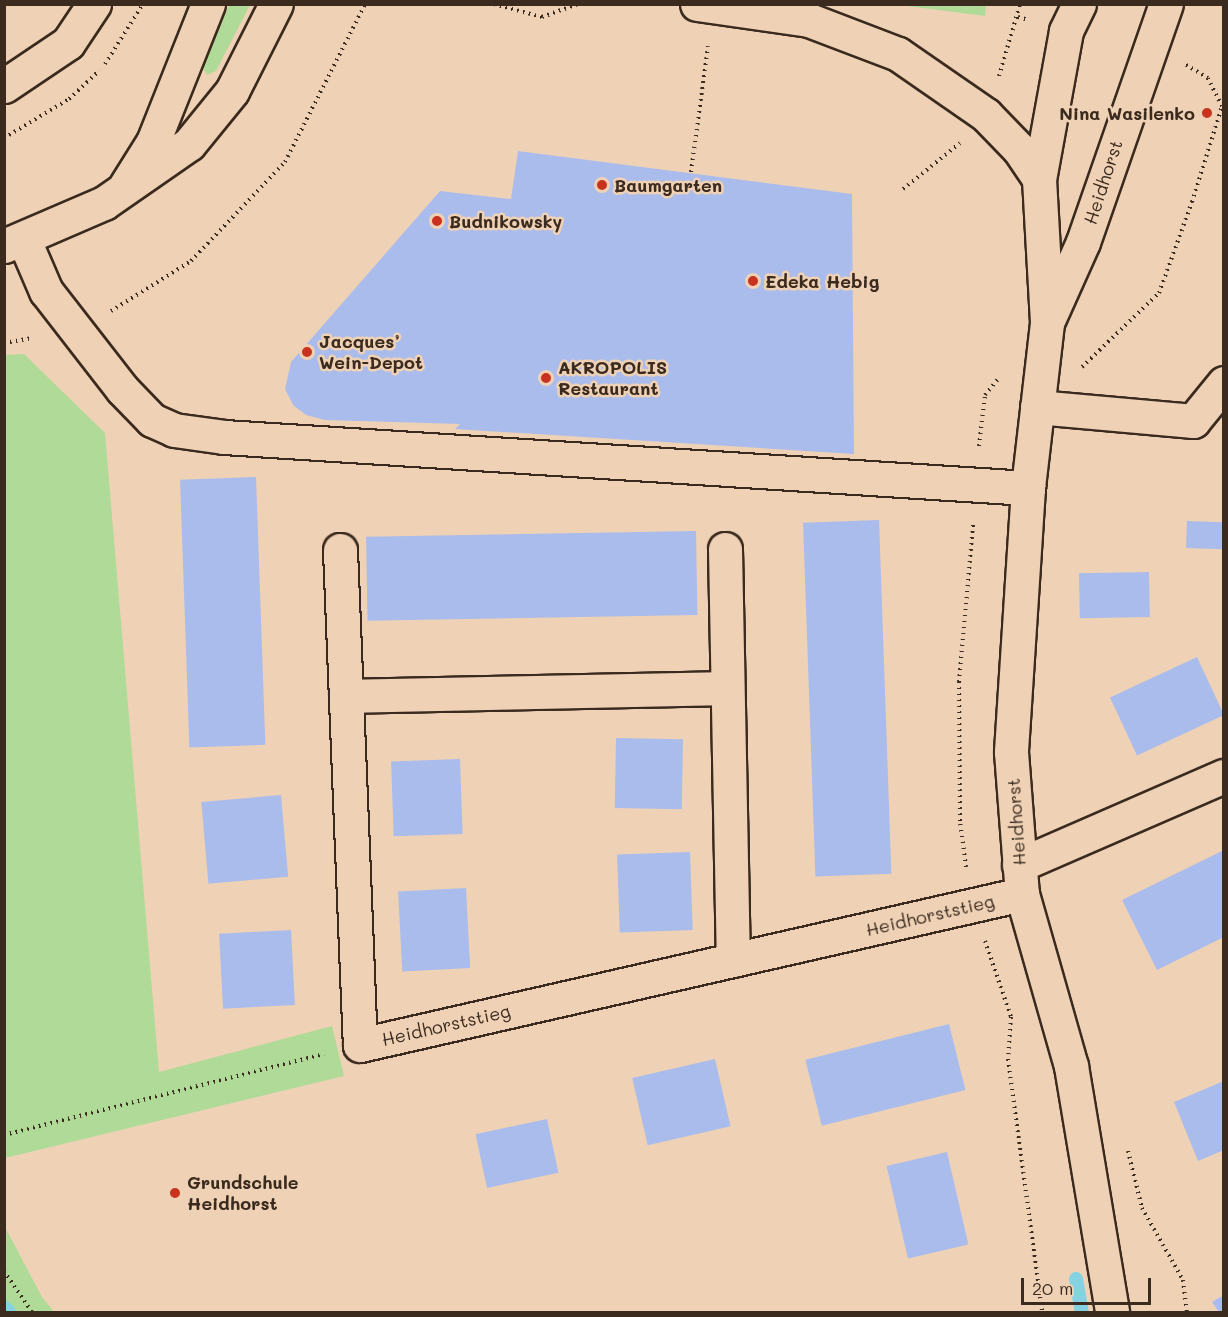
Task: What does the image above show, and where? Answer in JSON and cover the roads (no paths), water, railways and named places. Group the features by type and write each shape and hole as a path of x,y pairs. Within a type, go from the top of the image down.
{"street":[{"path":"4,86 69,43 94,4"},
{"path":"104,203 140,168 208,4"},
{"path":"276,4 214,118 162,167 104,203 14,243 46,291 74,327 152,420 174,430 224,437 1028,488"},
{"name":"Heidhorst","path":"1079,4 1066,31 1039,179 1047,323 1028,488 1011,752 1020,879 1071,1066 1112,1312"},
{"name":"Heidhorst","path":"1047,323 1083,242 1147,53 1166,4"},
{"path":"705,5 809,20 848,31 898,54 986,115 1019,149 1039,179"},
{"path":"1037,407 1193,420 1224,383"},
{"path":"725,549 725,688 733,960"},
{"name":"Heidhorststieg","path":"340,550 360,1045 974,905 1020,879 1224,776"},
{"path":"346,696 725,688"}],"waterway":[{"path":"1076,1279 1082,1312"},
{"path":"4,1307 9,1312"}],"place":[{"name":"Nina Wasilenko","path":"1207,113"},
{"name":"Baumgarten","path":"602,185"},
{"name":"Budnikowsky","path":"437,221"},
{"name":"Edeka Hebig","path":"753,281"},
{"name":"Jacques’ Wein-Depot","path":"307,352"},
{"name":"AKROPOLIS Restaurant","path":"546,378"},
{"name":"Grundschule Heidhorst","path":"175,1193"}]}
